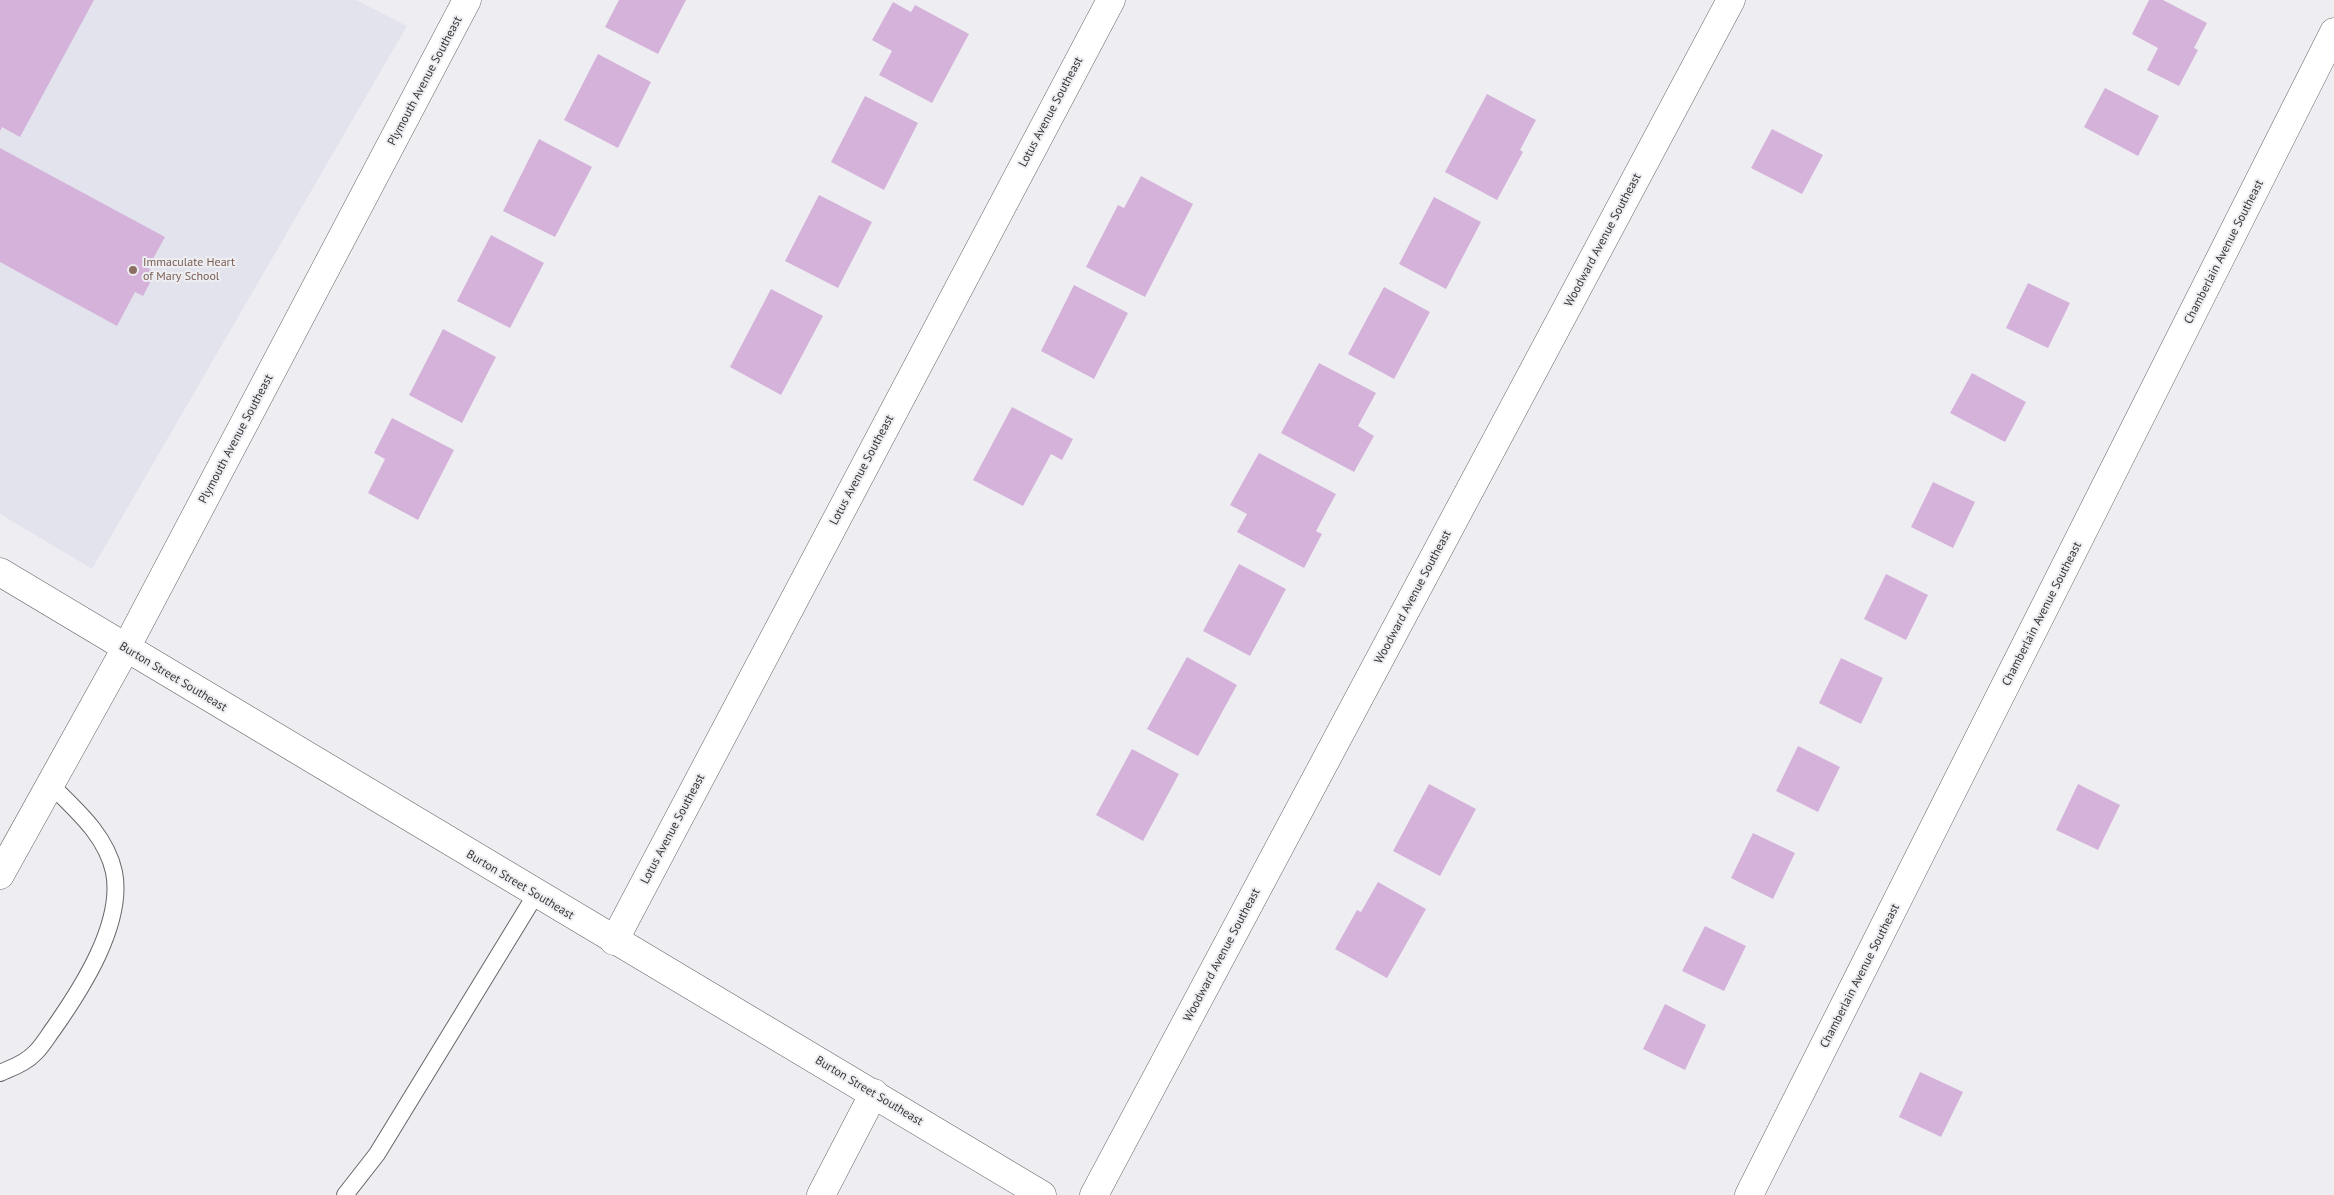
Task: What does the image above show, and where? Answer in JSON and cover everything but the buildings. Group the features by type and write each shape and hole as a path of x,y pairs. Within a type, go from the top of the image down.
{"street":[{"name":"Plymouth Avenue Southeast","path":"0,875 126,648 468,0"},
{"name":"Lotus Avenue Southeast","path":"614,941 1111,0"},
{"name":"Woodward Avenue Southeast","path":"1094,1195 1732,0"},
{"name":"Chamberlain Avenue Southeast","path":"1749,1195 2334,32"},
{"name":"Burton Street Southeast","path":"0,572 614,941 874,1093 1042,1195"},
{"path":"821,1195 874,1093"}],"lane":[{"path":"0,1072 20,1065 36,1052 69,1006 100,951 112,912 115,892 114,873 106,849 88,822 50,784"},
{"path":"345,1195 377,1154 536,894"}],"shaded area":[{"name":"Immaculate Heart of Mary School","path":"0,0 356,0 407,26 92,569 0,514"}],"place":[{"name":"Immaculate Heart of Mary School","path":"133,270"}]}
